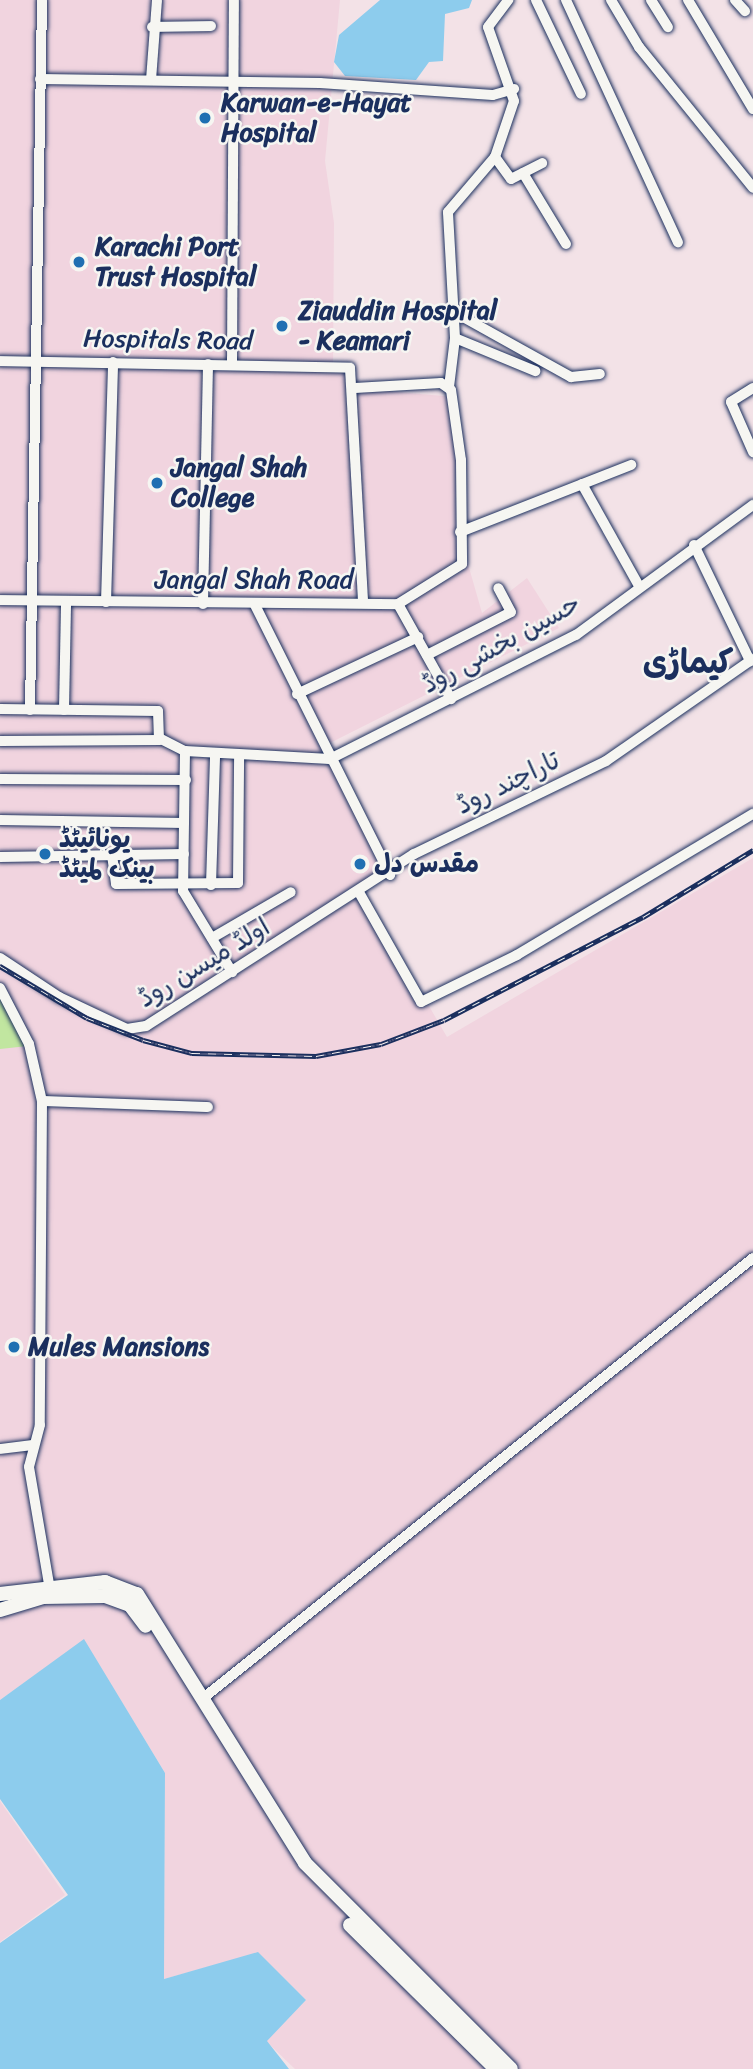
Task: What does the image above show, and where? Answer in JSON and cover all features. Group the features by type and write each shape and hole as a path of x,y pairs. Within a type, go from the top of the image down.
{"main road":[{"path":"0,1594 49,1584 105,1582 137,1594 305,1863 511,2069"},
{"path":"0,1610 43,1597 104,1596 130,1605 288,1855 496,2069"}],"street":[{"path":"30,710 41,0"},
{"path":"151,80 152,27 157,0"},
{"path":"232,364 234,0"},
{"path":"536,0 581,94"},
{"path":"566,0 593,64 678,242"},
{"path":"611,0 639,47 753,188"},
{"path":"651,0 668,27"},
{"path":"688,0 753,108"},
{"path":"735,0 744,10"},
{"path":"452,699 398,604 458,569 461,460 449,387 455,338 449,207 495,157 514,89 488,27 505,1"},
{"path":"152,27 211,26"},
{"path":"571,75 593,64"},
{"path":"40,79 234,82 493,94 514,89"},
{"path":"495,157 511,179 542,163"},
{"path":"523,173 566,244"},
{"path":"454,312 571,377 600,374"},
{"path":"455,338 535,371"},
{"name":"Hospitals Road","path":"0,361 347,366 355,388"},
{"path":"106,602 113,362"},
{"path":"203,604 208,363"},
{"path":"363,603 355,388 449,387"},
{"path":"753,388 731,402 753,452"},
{"path":"460,532 631,465"},
{"path":"582,484 638,584"},
{"name":"حسین بخشی روڈ","path":"330,759 576,635 638,584 753,505"},
{"path":"694,545 751,660"},
{"path":"427,655 511,612 498,588"},
{"name":"Jangal Shah Road","path":"0,600 255,605 398,604"},
{"path":"64,710 66,601"},
{"path":"255,605 390,875"},
{"path":"298,694 418,637"},
{"name":"تاراچند روڈ","path":"390,875 414,854 606,761 720,676 751,660"},
{"path":"0,709 158,711 160,740"},
{"path":"0,741 160,740 186,751 215,755 330,759"},
{"path":"186,751 183,887 232,972"},
{"path":"211,885 215,755"},
{"path":"112,855 116,884 183,887 239,880 239,756"},
{"path":"0,779 186,780"},
{"path":"360,894 421,1002 517,955 753,814"},
{"path":"0,820 184,823"},
{"path":"0,857 184,854"},
{"name":"اولڈ میسن روڈ","path":"0,958 59,997 133,1029 390,875"},
{"path":"212,938 291,892"},
{"path":"0,988 29,1044 42,1101 40,1425 29,1467 49,1584"},
{"path":"42,1101 208,1107"},
{"path":"202,1699 753,1258"},
{"path":"0,1448 34,1445"}],"shaded area":[{"path":"0,0 340,0 325,161 334,223 333,367 374,390 455,397 466,557 482,613 527,578 559,628 326,745 397,869 362,891 447,1037 753,858 753,2069 295,2069 266,2041 306,2000 258,1953 164,1979 165,1773 84,1640 0,1700"},
{"path":"0,1801 65,1895 0,1942"}],"green space":[{"path":"0,990 28,1046 0,1049"}],"water":[{"path":"380,0 472,0 469,8 445,14 443,61 429,62 416,80 345,76 334,62 339,35"},
{"path":"84,1639 165,1773 164,1979 258,1952 306,2000 267,2041 289,2069 0,2069 0,1943 68,1895 0,1799 0,1700"}],"railway":[{"path":"0,966 87,1018 143,1040 192,1053 316,1056 381,1044 444,1020 643,917 753,850"}],"place":[{"name":"Karwan-e-Hayat Hospital","path":"205,118"},
{"name":"Karachi Port Trust Hospital","path":"79,262"},
{"name":"Ziauddin Hospital - Keamari","path":"282,326"},
{"name":"Jangal Shah College","path":"157,483"},
{"name":"یونائیٹڈ بینک لمیٹڈ","path":"45,854"},
{"name":"مقدس دل","path":"360,864"},
{"name":"Mules Mansions","path":"14,1347"}],"district":[{"name":"کیماڑی","path":"688,663"}]}
